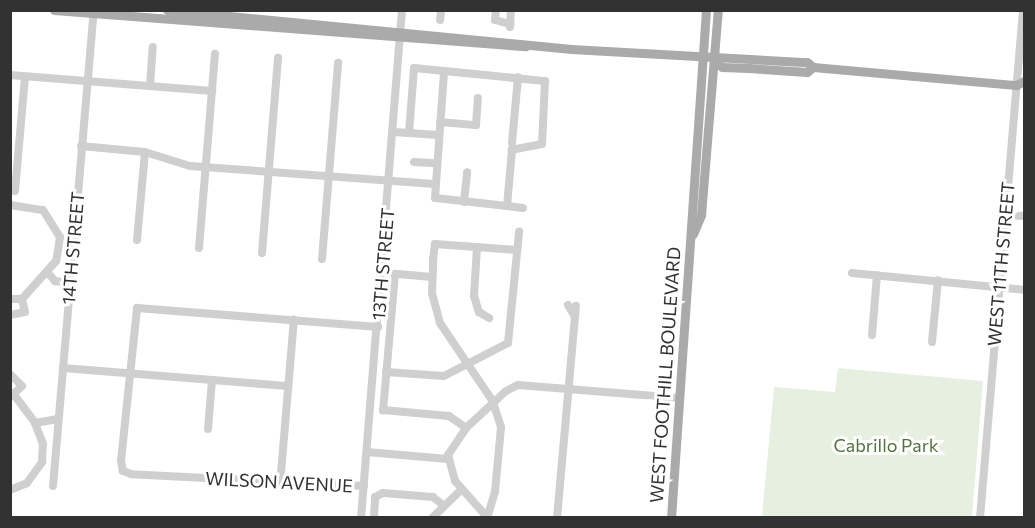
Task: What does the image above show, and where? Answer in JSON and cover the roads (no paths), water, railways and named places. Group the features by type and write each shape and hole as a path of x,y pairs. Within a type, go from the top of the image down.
{"main road":[{"path":"54,10 714,60 807,62 813,67 1020,83 1024,91"},
{"path":"167,10 401,35"},
{"name":"WEST FOOTHILL BOULEVARD","path":"671,518 693,235 706,10"},
{"name":"WEST FOOTHILL BOULEVARD","path":"693,235 701,215 718,10"}],"street":[{"name":"13TH STREET","path":"361,518 394,132 402,10"},
{"path":"440,20 441,10"},
{"path":"496,10 495,20 510,25 511,10"},
{"name":"WEST 11TH STREET","path":"980,518 1005,215 1020,83 1023,10"},
{"name":"14TH STREET","path":"53,486 94,12"},
{"path":"150,86 153,47"},
{"path":"199,248 215,54"},
{"path":"262,253 278,58"},
{"path":"322,259 338,63"},
{"path":"409,133 414,68 544,81 542,144 512,146"},
{"path":"444,71 434,184 435,198 440,201 523,208"},
{"path":"10,75 212,91"},
{"path":"15,191 25,77"},
{"path":"507,206 518,78"},
{"path":"440,122 476,125 478,98"},
{"path":"394,132 438,135"},
{"path":"81,146 145,152 206,167 328,178 434,184"},
{"path":"137,240 145,152"},
{"path":"414,162 436,163"},
{"path":"464,202 467,172"},
{"path":"10,204 31,204 52,218 60,251 48,273 22,299 10,299"},
{"path":"1005,215 1024,216"},
{"path":"386,372 444,376 469,366 508,343 519,232"},
{"path":"448,457 461,490 487,517 495,492 501,427 492,400 440,323 432,277 435,244 517,250"},
{"path":"477,247 474,296 480,312 489,318"},
{"path":"48,273 55,281 70,283"},
{"path":"852,273 999,285 1024,290"},
{"path":"432,277 395,274 383,410 449,416 466,428"},
{"path":"872,335 877,275"},
{"path":"932,342 938,280"},
{"path":"10,315 25,312 22,299"},
{"path":"557,518 576,319 572,305"},
{"path":"130,373 137,308 378,327"},
{"path":"280,485 294,320"},
{"path":"63,368 288,386"},
{"name":"WILSON AVENUE","path":"130,373 123,471 280,485 364,486"},
{"path":"10,374 22,381 13,396 34,423 43,444 42,462 27,483 10,490"},
{"path":"208,429 212,380"},
{"path":"448,457 466,428 492,400 518,385 679,398"},
{"path":"34,423 58,419"},
{"path":"367,450 448,457"},
{"path":"432,518 461,490"},
{"path":"374,518 375,497 383,493 433,497 444,506"}],"park label":[{"name":"Cabrillo Park","path":"886,445"}]}
